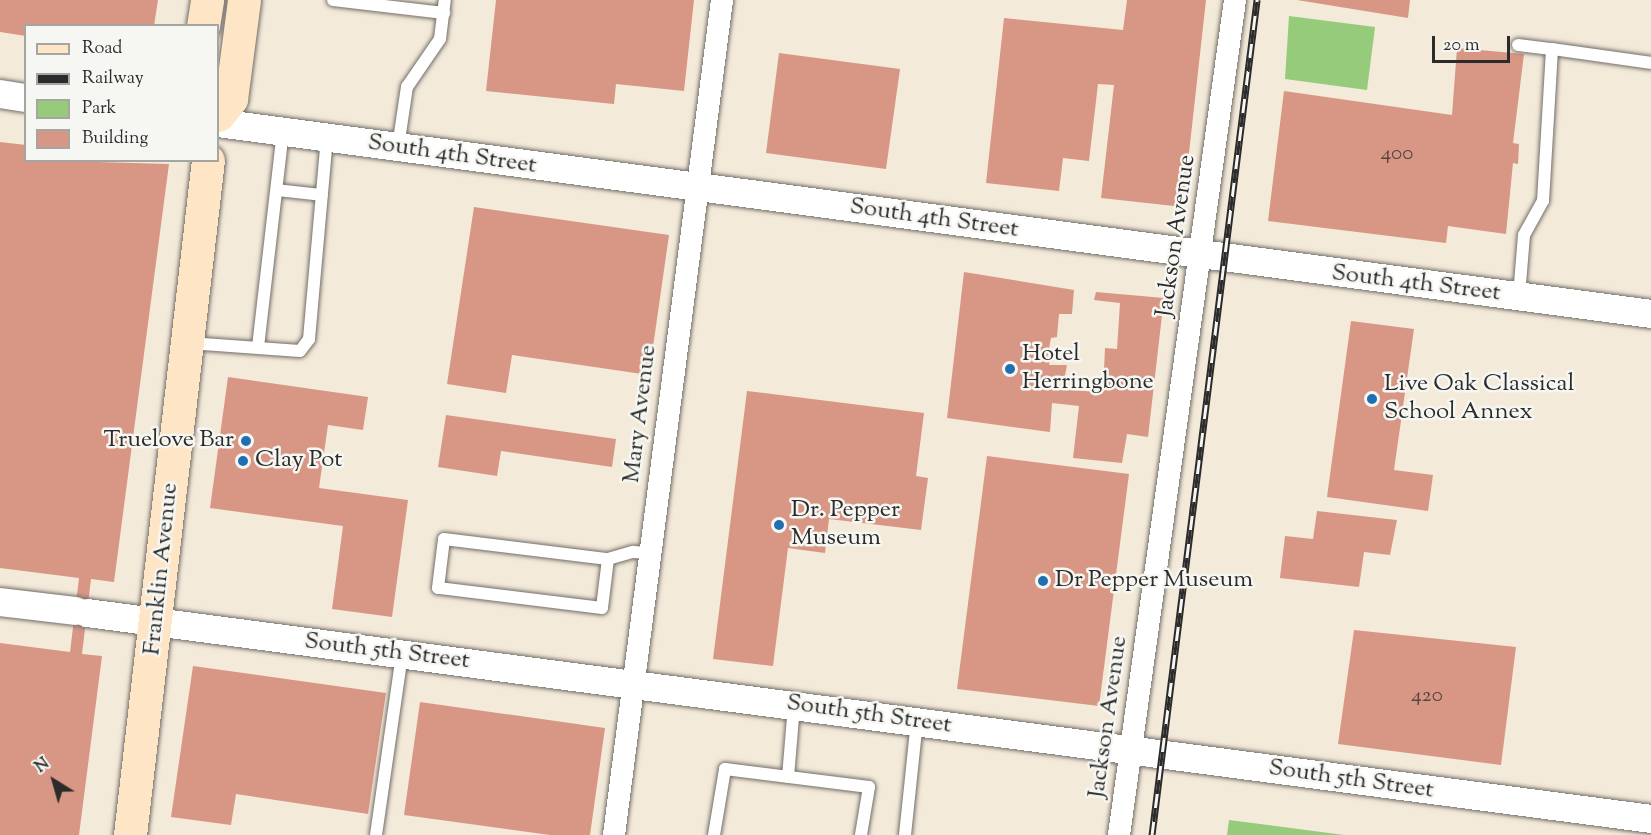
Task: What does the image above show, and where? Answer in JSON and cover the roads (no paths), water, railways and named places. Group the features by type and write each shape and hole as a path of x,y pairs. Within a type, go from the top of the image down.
{"main road":[{"path":"203,24 207,0"},
{"path":"219,114 231,99 244,0"},
{"name":"Franklin Avenue","path":"130,835 157,621 208,162"}],"street":[{"name":"Mary Avenue","path":"614,835 722,0"},
{"name":"Jackson Avenue","path":"1119,835 1203,255 1235,0"},
{"path":"0,94 24,98"},
{"name":"South 4th Street","path":"219,123 1651,314"},
{"name":"South 5th Street","path":"0,602 1651,819"}],"lane":[{"path":"333,0 445,6 440,39 407,87 398,147"},
{"path":"1518,45 1651,63"},
{"path":"1519,297 1524,235 1544,201 1552,49"},
{"path":"258,347 283,131"},
{"path":"188,343 300,351 309,339 327,138"},
{"path":"277,190 322,195"},
{"path":"608,559 602,608 438,588 444,539 608,559 633,552 650,553"},
{"path":"376,835 402,654"},
{"path":"788,777 794,705"},
{"path":"905,835 917,721"},
{"path":"714,835 724,769 869,787 861,835"}],"railway":[{"path":"1152,835 1257,0"}],"place":[{"name":"Hotel Herringbone","path":"1010,369"},
{"name":"Live Oak Classical School Annex","path":"1372,399"},
{"name":"Truelove Bar","path":"246,441"},
{"name":"Clay Pot","path":"243,461"},
{"name":"Dr. Pepper Museum","path":"779,525"},
{"name":"Dr Pepper Museum","path":"1043,581"}]}
